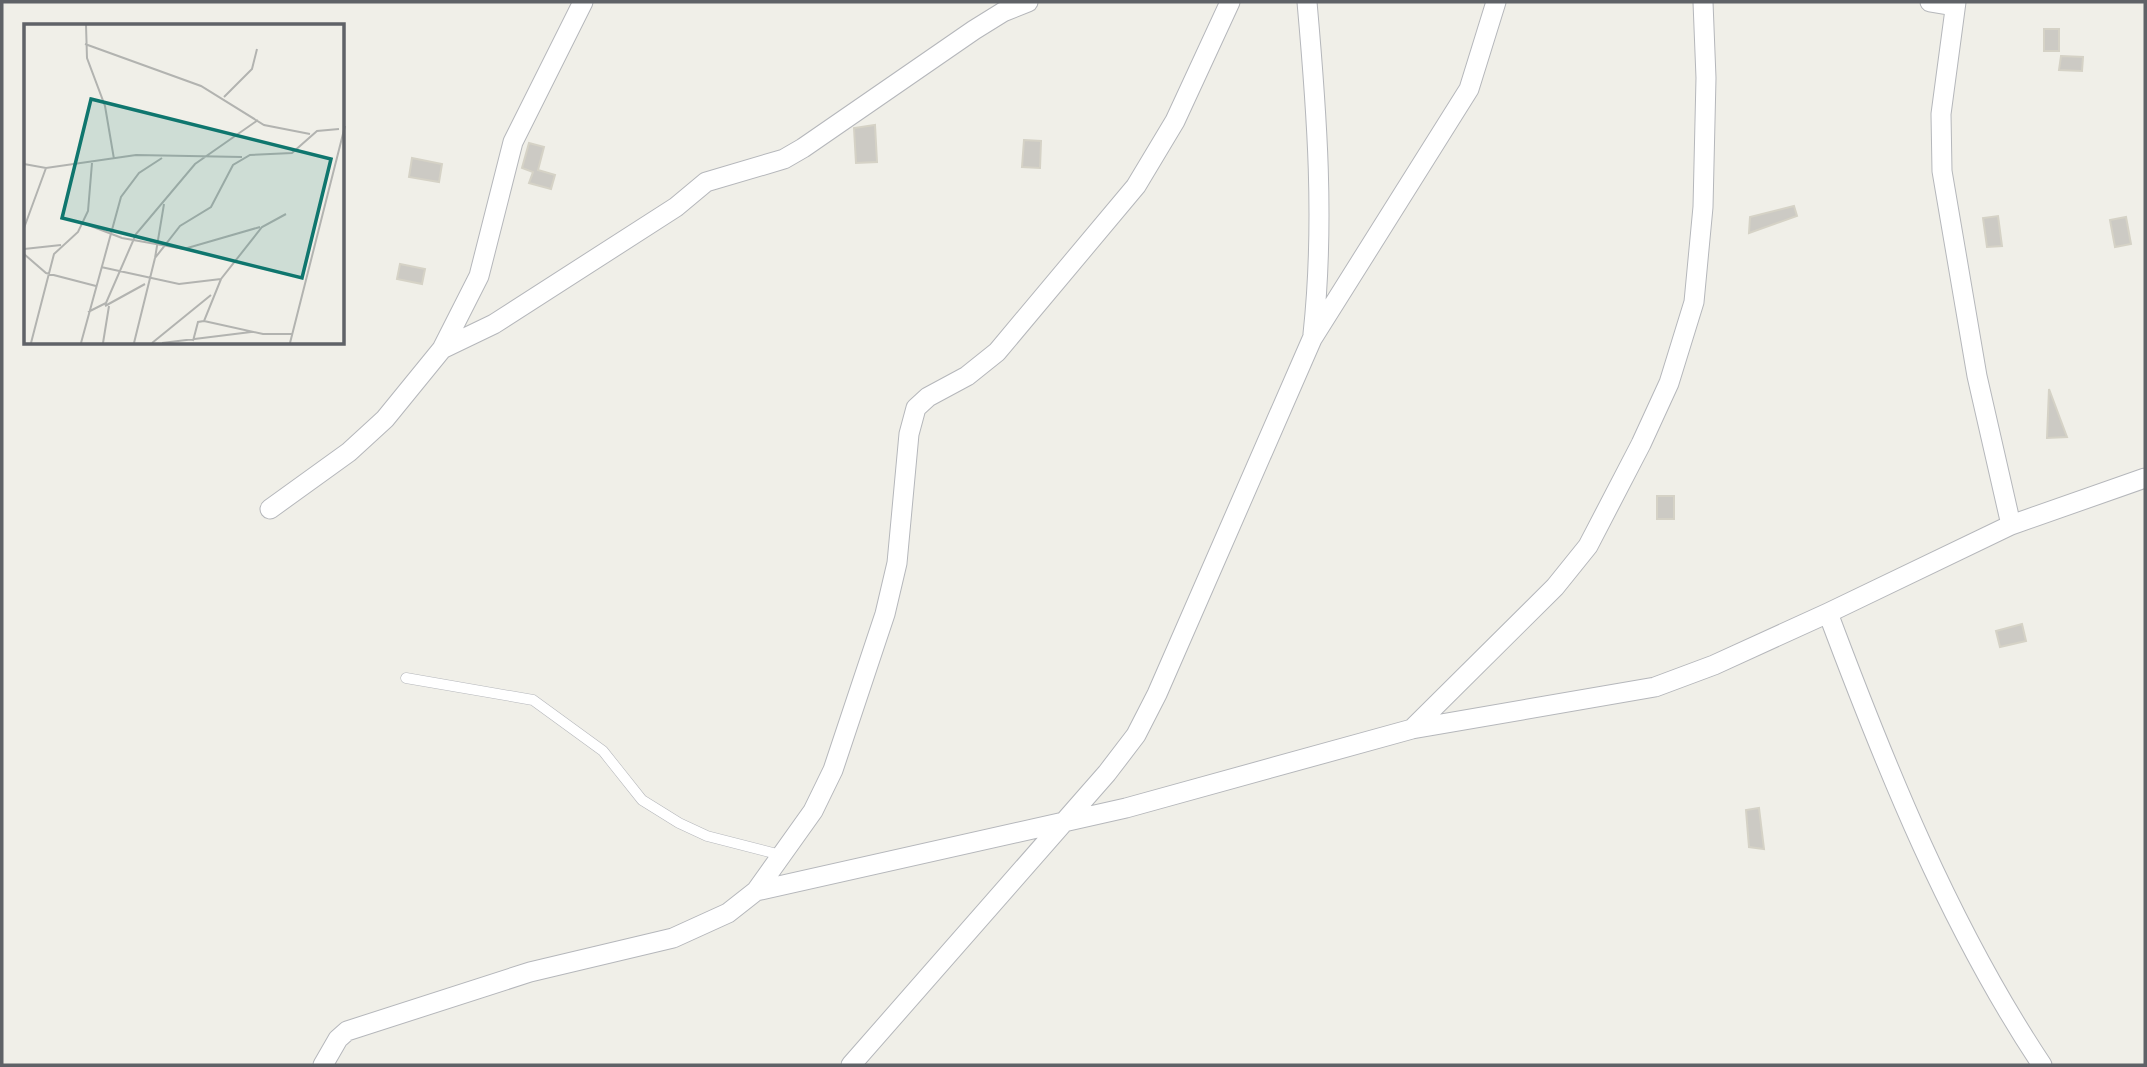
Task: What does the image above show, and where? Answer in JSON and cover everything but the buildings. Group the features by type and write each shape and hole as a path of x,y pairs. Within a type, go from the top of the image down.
{"street":[{"path":"270,509 349,453 385,419 442,349 479,276 513,142 583,2"},
{"path":"442,349 494,324 676,207 706,182 776,162 803,148 974,30 1003,12 1028,2"},
{"path":"323,1065 338,1039 347,1031 530,972 673,939 728,913 756,891 813,811 833,770 885,614 897,563 909,434 916,408 928,397 967,376 997,352 1136,186 1175,121 1230,2"},
{"path":"1307,2 1320,165 1320,250 1312,339"},
{"path":"851,1065 1107,773 1136,735 1223,548 1312,339 1469,89 1496,2"},
{"path":"1412,729 1555,587 1588,546 1642,444 1669,383 1691,313 1698,262 1706,159 1703,2"},
{"path":"1930,2 1955,4 1941,114 1942,172 1978,376 2011,525"},
{"path":"756,891 1060,824 1412,729 1655,687 1714,665 2011,525 2145,478"},
{"path":"1828,613 1922,844 2021,1033 2042,1065"}],"lane":[{"path":"406,678 533,700 603,751 642,800 679,823 707,835 781,855"}]}
